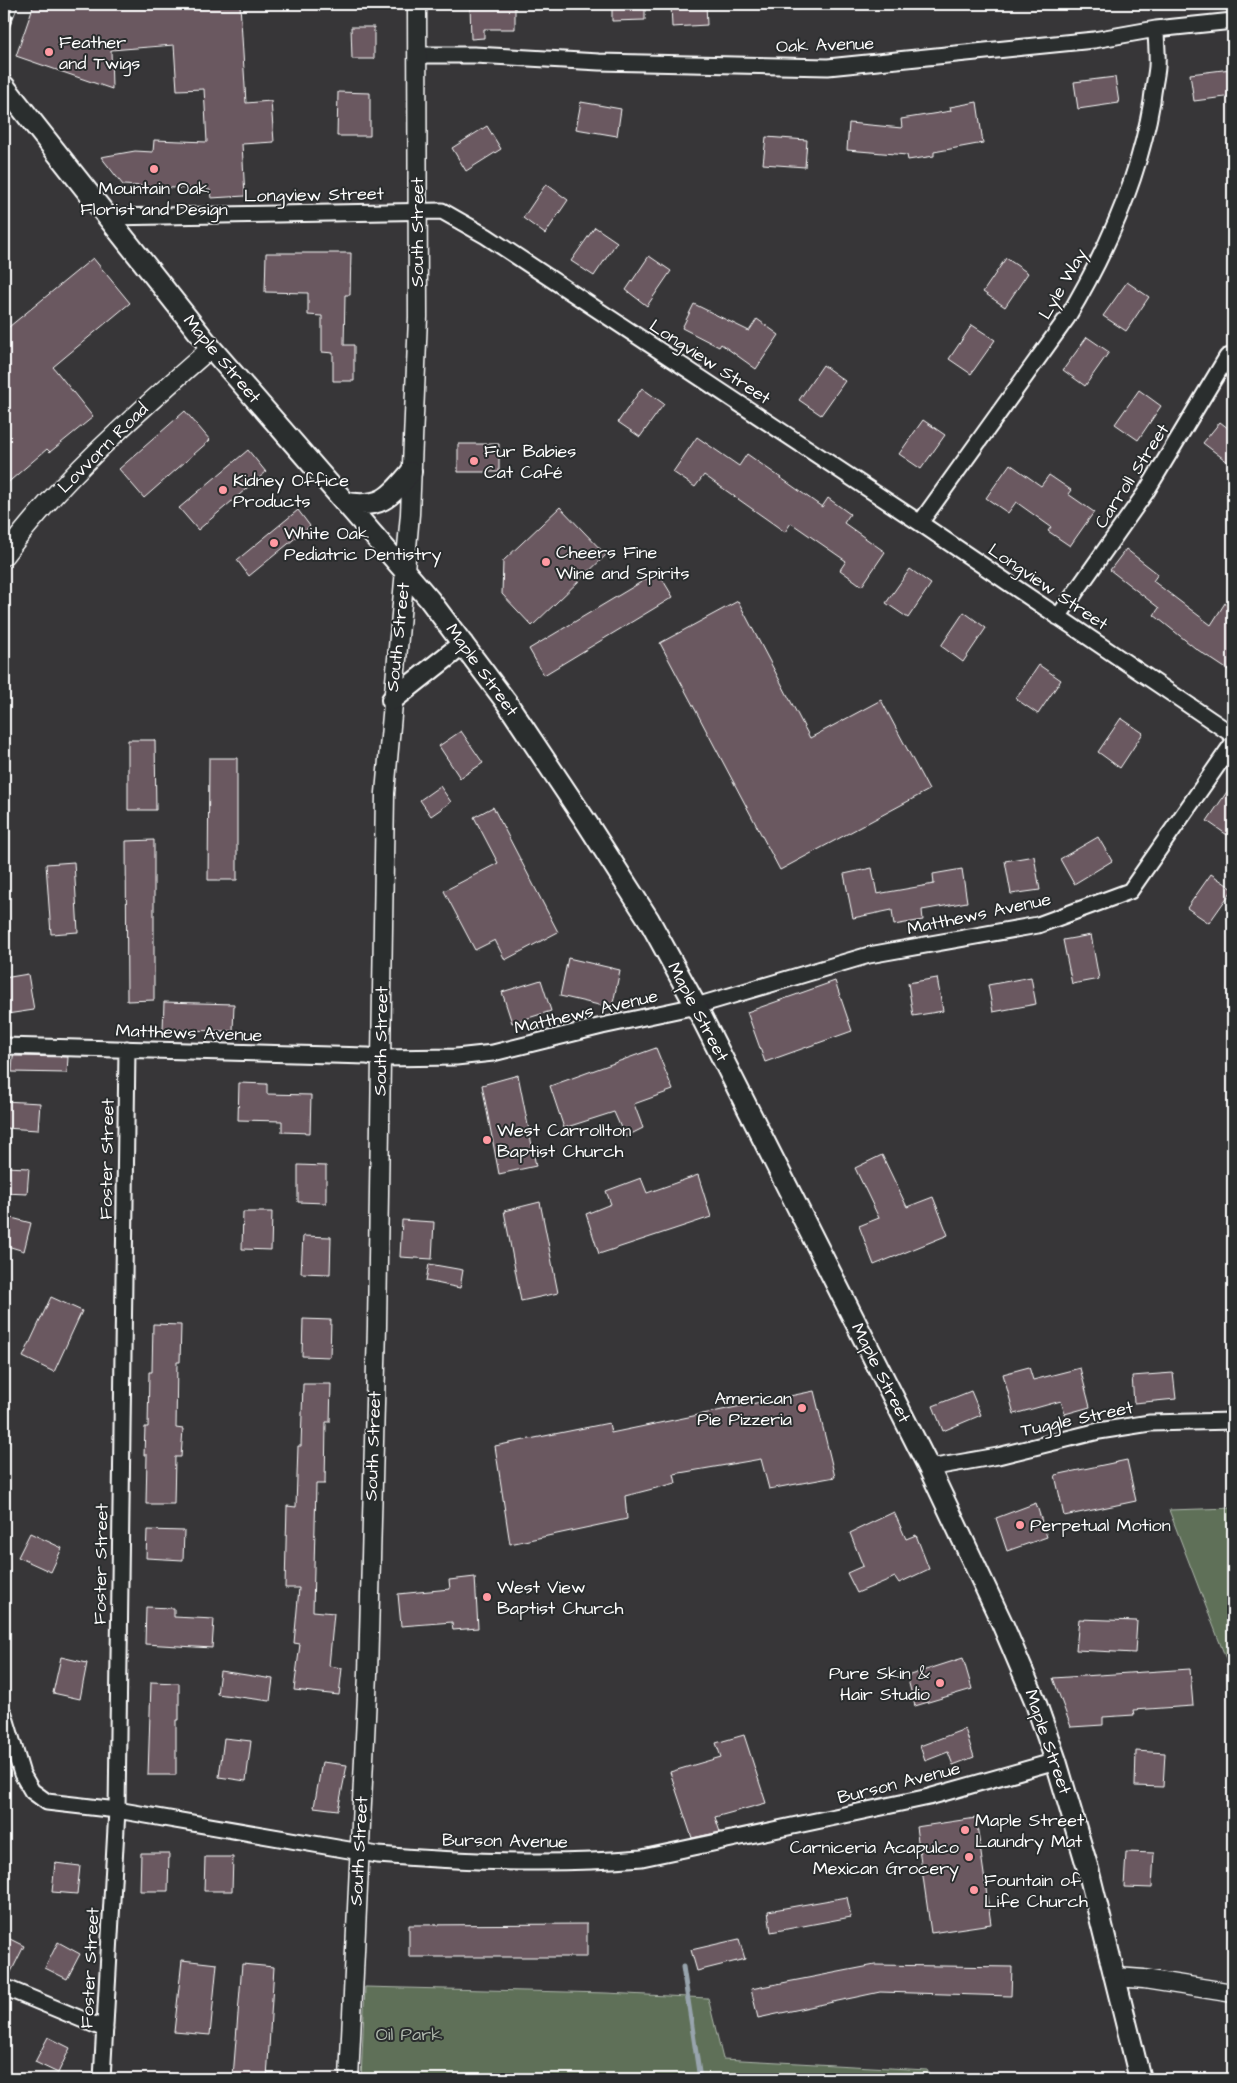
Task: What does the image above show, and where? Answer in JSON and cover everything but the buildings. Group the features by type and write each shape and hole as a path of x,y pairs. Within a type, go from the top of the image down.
{"main road":[{"name":"Maple Street","path":"4,86 211,348 429,599 507,703 643,909 696,1006 930,1468 1002,1623 1034,1698 1056,1761 1088,1869 1140,2079"},
{"path":"346,504 376,504 384,501 393,494 411,472"},
{"path":"392,700 463,644"}],"street":[{"name":"South Street","path":"349,2079 368,1674 377,1326 385,793 405,572 418,317 417,4"},
{"name":"Oak Avenue","path":"417,55 474,55 600,62 828,67 1094,40 1156,29 1233,21"},
{"name":"Lyle Way","path":"920,523 1067,318 1088,283 1111,237 1137,166 1149,117 1157,67 1156,29"},
{"name":"Longview Street","path":"107,217 442,212 486,236 920,523 1233,735"},
{"name":"Lovvorn Road","path":"4,556 61,488 144,407 211,348"},
{"name":"Carroll Street","path":"1058,617 1146,492 1227,357 1233,355"},
{"name":"Matthews Avenue","path":"4,1046 367,1056 381,1058 456,1057 493,1053 602,1026 696,1006 869,955 1038,925 1130,891 1233,743"},
{"name":"Foster Street","path":"102,2079 117,1810 127,1049"},
{"name":"Tuggle Street","path":"930,1468 998,1456 1099,1430 1150,1423 1233,1421"},
{"name":"Burson Avenue","path":"4,1714 22,1774 32,1791 47,1802 117,1810 359,1851 414,1858 608,1861 642,1858 930,1797 1025,1768 1056,1761"},
{"path":"1116,1977 1144,1978 1233,1992"},
{"path":"4,1987 105,2029"}],"green space":[{"path":"1233,1508 1233,1677 1169,1510"},
{"name":"Oil Park","path":"365,1987 606,1993 708,1998 723,2059 927,2070 932,2079 361,2079"}],"waterway":[{"path":"683,1967 700,2079"}],"railway":[{"path":"4,35 16,4"}],"place":[{"name":"Feather and Twigs","path":"49,52"},
{"name":"Mountain Oak Florist and Design","path":"154,169"},
{"name":"Fur Babies Cat Café","path":"474,461"},
{"name":"Kidney Office Products","path":"223,490"},
{"name":"White Oak Pediatric Dentistry","path":"274,543"},
{"name":"Cheers Fine Wine and Spirits","path":"546,562"},
{"name":"West Carrollton Baptist Church","path":"487,1140"},
{"name":"American Pie Pizzeria","path":"802,1408"},
{"name":"Perpetual Motion","path":"1020,1525"},
{"name":"West View Baptist Church","path":"487,1597"},
{"name":"Pure Skin & Hair Studio","path":"940,1683"},
{"name":"Maple Street Laundry Mat","path":"965,1830"},
{"name":"Carniceria Acapulco Mexican Grocery","path":"969,1857"},
{"name":"Fountain of Life Church","path":"974,1890"}]}
